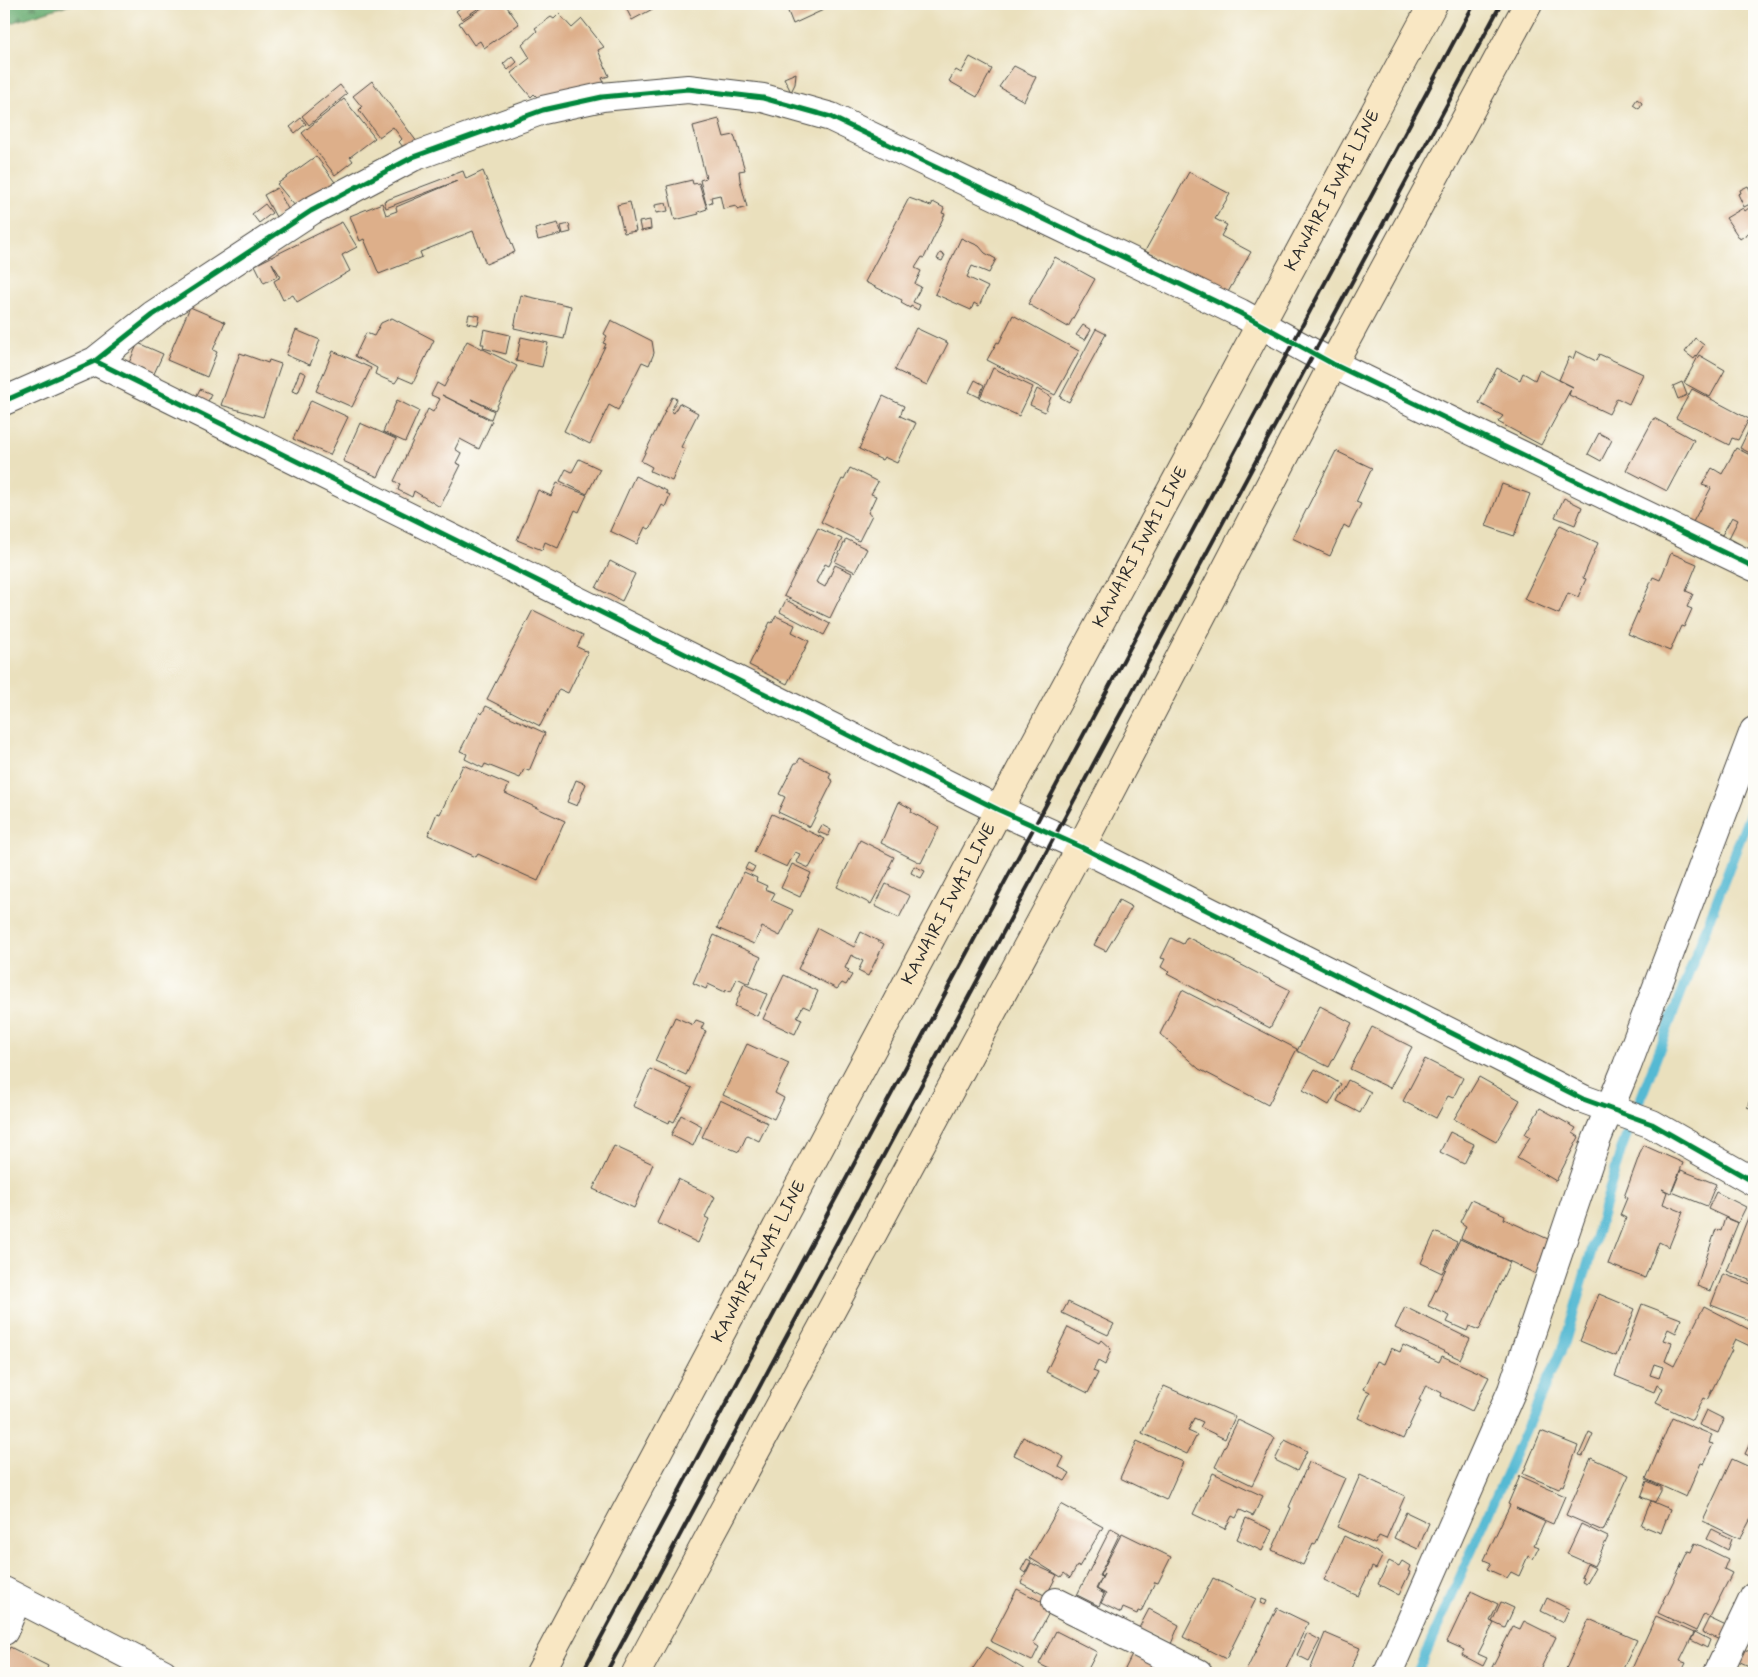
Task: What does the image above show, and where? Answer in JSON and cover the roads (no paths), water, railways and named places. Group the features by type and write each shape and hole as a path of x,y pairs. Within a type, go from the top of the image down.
{"main road":[{"name":"KAWAIRI IWAI LINE","path":"540,1673 999,810 1433,4"},
{"path":"636,1673 1081,847 1333,364 1528,4"}],"street":[{"path":"4,401 95,361 153,314 311,211 413,157 543,110 602,97 688,89 763,98 830,117 1262,324 1333,364 1754,567"},
{"path":"95,361 999,810 1081,847 1583,1099 1625,1116 1652,1124 1754,1182"},
{"path":"1388,1673 1512,1390 1625,1116 1627,1066 1754,731"},
{"path":"4,1631 11,1595 126,1665 163,1673"},
{"path":"1718,1673 1754,1597"},
{"path":"1056,1602 1198,1673"}],"waterway":[{"path":"1417,1673 1565,1342 1621,1150 1754,803"}],"railway":[{"path":"582,1673 1474,4"},
{"path":"606,1673 1501,4"}]}
